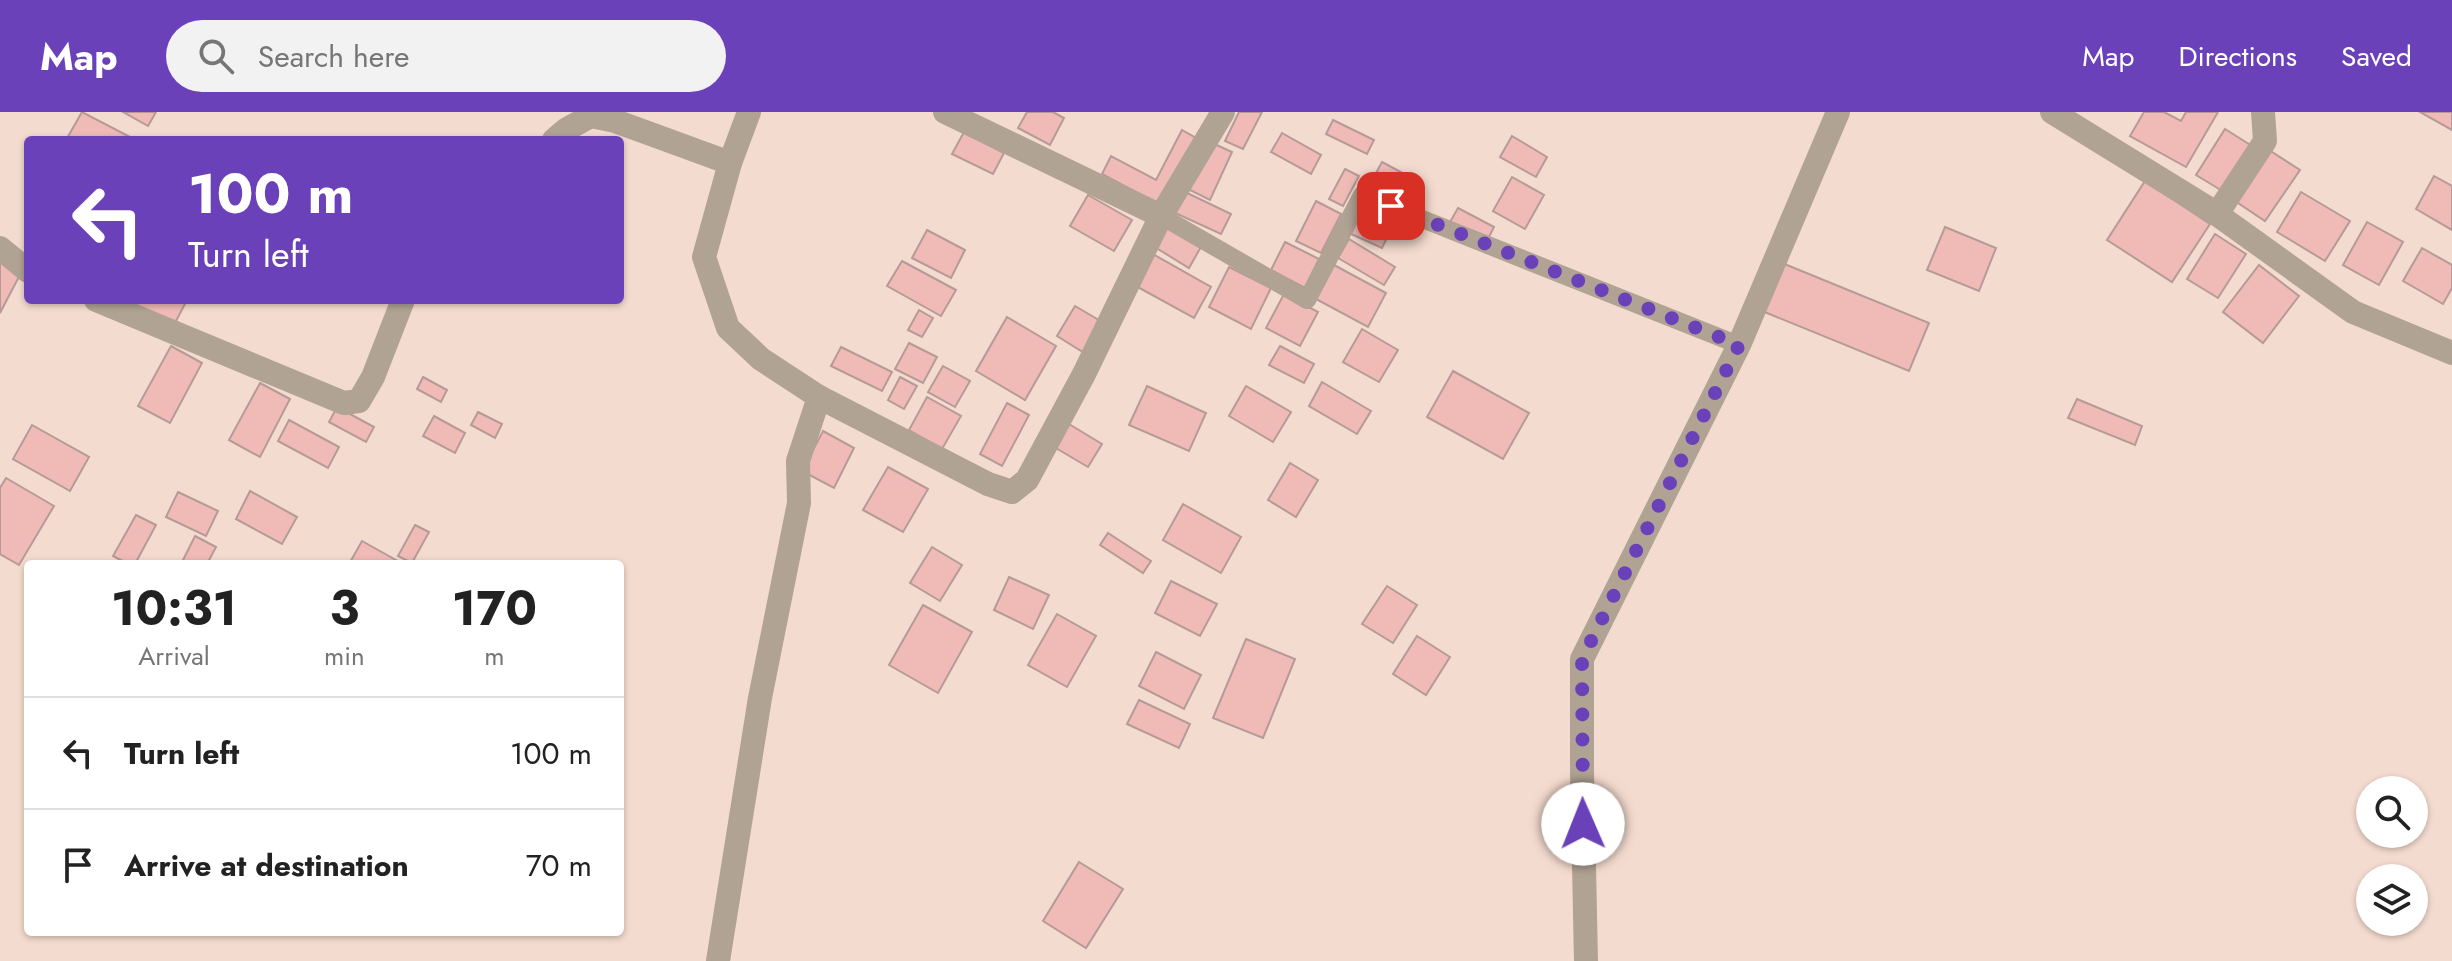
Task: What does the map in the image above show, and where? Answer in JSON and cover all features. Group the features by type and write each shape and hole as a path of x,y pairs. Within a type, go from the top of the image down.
{"street":[{"path":"749,112 730,163 704,257 728,328 761,359 819,397 988,484 1012,492 1027,480 1084,374 1161,216 1223,112"},
{"path":"945,112 1161,216"},
{"path":"1586,961 1582,659 1739,345 1838,112"},
{"path":"2052,112 2217,214 2353,312 2452,353"},
{"path":"2217,214 2265,141 2263,112"},
{"path":"559,136 591,116 615,121 730,163"},
{"path":"0,248 24,268"},
{"path":"106,304 344,403 359,401 373,377 401,304"},
{"path":"718,961 760,698 799,503 798,461 819,397"}],"lane":[{"path":"1161,216 1307,300 1362,195 1739,345"}],"building":[{"path":"82,112 128,136 68,136"},
{"path":"123,112 156,112 148,126"},
{"path":"1027,112 1053,112 1064,118 1050,145 1018,128"},
{"path":"1239,112 1262,112 1243,149 1225,141"},
{"path":"2144,112 2164,112 2181,121 2186,112 2218,112 2186,167 2130,136"},
{"path":"2420,112 2452,112 2452,130"},
{"path":"1333,120 1374,140 1367,154 1326,134"},
{"path":"2225,129 2252,146 2224,192 2196,175"},
{"path":"1182,130 1196,138 1160,205 1102,174 1111,156 1156,180"},
{"path":"964,132 1004,153 993,174 952,154"},
{"path":"1282,133 1321,155 1311,174 1271,152"},
{"path":"1512,136 1547,157 1536,177 1500,157"},
{"path":"1210,142 1232,152 1210,200 1188,189"},
{"path":"2269,150 2300,170 2265,221 2235,201"},
{"path":"1382,162 1423,184 1411,206 1370,184"},
{"path":"1345,169 1359,176 1343,206 1329,199"},
{"path":"2434,176 2452,186 2452,230 2416,209"},
{"path":"1512,177 1544,195 1525,229 1493,211"},
{"path":"2145,181 2210,224 2172,282 2107,240"},
{"path":"1183,191 1231,214 1221,234 1173,212"},
{"path":"2301,192 2350,221 2325,261 2277,232"},
{"path":"1088,195 1132,220 1114,251 1070,226"},
{"path":"1316,201 1341,214 1321,253 1296,241"},
{"path":"1364,205 1396,219 1382,248 1351,234"},
{"path":"1458,208 1494,227 1487,241 1450,222"},
{"path":"2367,222 2403,242 2379,285 2343,265"},
{"path":"1166,224 1202,245 1189,268 1153,246"},
{"path":"1945,227 1996,248 1979,291 1927,270"},
{"path":"927,230 965,250 951,278 912,258"},
{"path":"2215,234 2246,254 2218,298 2187,279"},
{"path":"1349,239 1395,267 1384,285 1338,258"},
{"path":"1285,242 1319,259 1305,288 1271,270"},
{"path":"2422,248 2452,265 2452,288 2443,304 2403,281"},
{"path":"1151,253 1211,287 1194,318 1134,285"},
{"path":"0,260 22,271 0,313"},
{"path":"902,261 956,290 941,316 887,286"},
{"path":"1782,263 1929,323 1909,371 1762,311"},
{"path":"1334,265 1386,293 1368,327 1316,299"},
{"path":"2259,265 2299,296 2263,343 2223,312"},
{"path":"1229,267 1271,288 1251,329 1209,307"},
{"path":"1284,294 1318,312 1300,346 1266,328"},
{"path":"135,304 185,304 174,325"},
{"path":"1075,306 1104,323 1086,354 1057,336"},
{"path":"919,310 933,318 922,337 908,330"},
{"path":"1007,317 1056,346 1025,400 976,371"},
{"path":"1362,329 1398,350 1379,382 1343,362"},
{"path":"909,343 937,357 923,383 895,369"},
{"path":"171,346 202,363 170,423 138,406"},
{"path":"1280,346 1314,364 1304,383 1269,365"},
{"path":"841,347 892,372 882,391 831,366"},
{"path":"943,366 970,381 955,407 928,392"},
{"path":"1453,371 1529,413 1503,459 1427,417"},
{"path":"423,377 447,390 441,402 417,389"},
{"path":"900,377 917,386 904,409 888,400"},
{"path":"1322,382 1371,411 1357,434 1309,406"},
{"path":"260,383 290,399 260,457 229,440"},
{"path":"1147,386 1206,413 1189,451 1129,425"},
{"path":"1246,386 1291,412 1273,442 1229,416"},
{"path":"927,397 961,416 942,449 909,430"},
{"path":"2077,399 2142,426 2135,445 2068,418"},
{"path":"1007,403 1029,415 1002,466 980,454"},
{"path":"337,407 374,427 366,442 329,422"},
{"path":"478,412 502,424 495,438 471,425"},
{"path":"434,416 465,433 455,453 423,436"},
{"path":"289,420 339,447 328,468 278,441"},
{"path":"1064,421 1102,444 1088,467 1049,444"},
{"path":"32,425 89,457 70,491 13,459"},
{"path":"823,431 854,448 834,488 802,471"},
{"path":"1290,463 1318,480 1296,517 1268,500"},
{"path":"888,467 928,489 903,532 863,510"},
{"path":"6,478 54,506 19,565 0,554 0,488"},
{"path":"250,491 297,517 282,544 236,519"},
{"path":"178,492 218,511 206,536 166,517"},
{"path":"1183,504 1241,537 1221,573 1163,540"},
{"path":"136,515 156,525 137,560 120,560 113,556"},
{"path":"415,525 429,532 414,560 398,556"},
{"path":"1108,533 1151,561 1143,573 1100,545"},
{"path":"195,536 216,547 209,560 183,560"},
{"path":"362,541 396,560 351,560"},
{"path":"932,547 962,565 940,601 910,583"},
{"path":"1009,577 1049,595 1033,629 994,610"},
{"path":"1171,581 1217,604 1200,636 1155,613"},
{"path":"1387,586 1417,605 1393,643 1362,624"},
{"path":"923,605 972,632 938,693 889,665"},
{"path":"1057,614 1096,636 1067,687 1028,665"},
{"path":"1417,636 1450,657 1426,695 1393,674"},
{"path":"1246,639 1295,659 1263,738 1213,718"},
{"path":"1156,652 1201,675 1184,709 1139,686"},
{"path":"1139,700 1190,724 1179,748 1127,724"},
{"path":"1079,862 1123,889 1086,948 1043,921"}],"route":[{"path":"1391,206 1739,345 1582,659 1583,824"}]}
